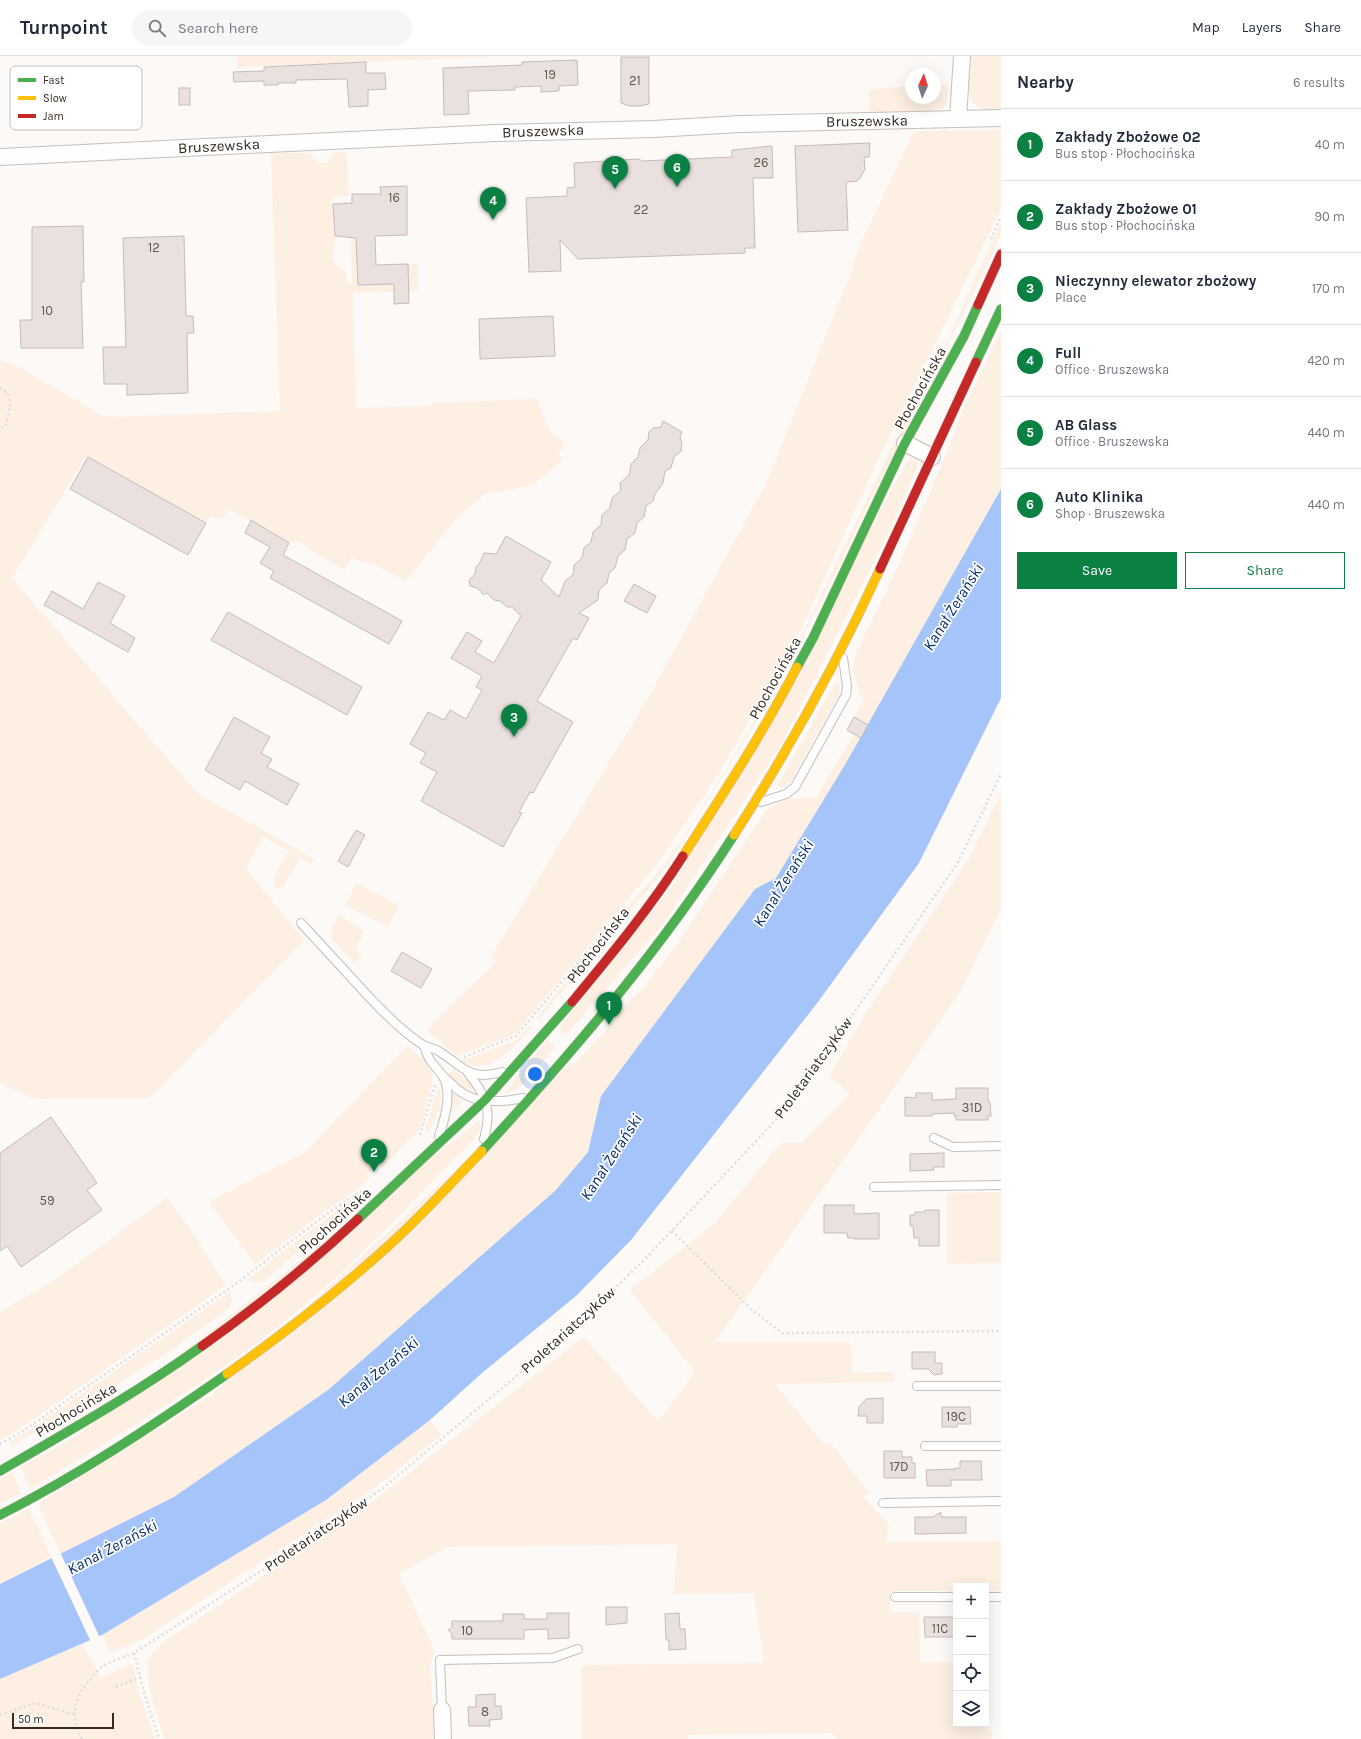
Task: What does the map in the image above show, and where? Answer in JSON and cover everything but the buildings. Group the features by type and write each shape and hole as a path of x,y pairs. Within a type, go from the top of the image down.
{"main road":[{"name":"Płochocińska","path":"0,1471 100,1414 177,1364 255,1308 327,1248 434,1149 485,1100 547,1031 620,942 672,874 738,771 777,706 813,638 905,443 964,336 1001,254"},
{"path":"0,1515 21,1505 118,1448 202,1392 280,1335 385,1249 481,1152 591,1028 696,892 754,804 800,728 841,650 1001,309"}],"street":[{"path":"958,118 962,56"},
{"name":"Bruszewska","path":"0,157 495,133 654,129 740,124 1001,118"},
{"path":"905,443 932,456"},
{"path":"442,1710 443,1739"}],"lane":[{"path":"754,804 791,792 795,787 846,695 847,686 841,650"},
{"path":"301,922 339,966 382,1010 424,1046 439,1051 468,1073 480,1088 485,1100 488,1122 481,1152"},
{"path":"424,1046 429,1059 442,1075 461,1093 471,1098 506,1102 533,1095"},
{"path":"468,1073 490,1075 512,1070"},
{"path":"434,1149 446,1108 445,1081 442,1075"},
{"path":"934,1138 953,1147 1001,1146"},
{"path":"874,1187 1001,1185"},
{"path":"917,1386 1001,1386"},
{"path":"925,1446 1001,1446"},
{"path":"883,1503 1001,1501"},
{"path":"896,1597 953,1597"},
{"path":"989,1597 1001,1597"},
{"path":"442,1710 440,1660 553,1658 578,1649"}],"path":[{"path":"988,244 1001,216"},
{"path":"0,388 7,393 11,407 5,426 0,428"},
{"name":"Proletariatczyków","path":"73,1714 80,1694 98,1670 112,1662 134,1653 289,1553 383,1488 575,1327 672,1231 790,1105 957,864 1001,774"},
{"path":"459,1059 516,1036 611,924"},
{"path":"416,1139 421,1134 436,1082"},
{"path":"0,1444 20,1433 237,1283 328,1213 368,1186"},
{"path":"672,1231 752,1310 782,1333 1001,1331"},
{"path":"134,1653 159,1739"},
{"path":"116,1687 140,1677"},
{"path":"0,1715 35,1703 61,1709 73,1714 77,1729 82,1739"}],"shaded area":[{"path":"237,56 489,56 489,57 237,67"},
{"path":"970,56 1001,56 1001,110 987,110 977,106 972,101 969,95 968,87"},
{"path":"941,85 948,85 947,103 944,108 931,109 931,113 869,116 869,89 905,86 905,104 941,104"},
{"path":"1001,130 1001,209 874,468 801,629 719,773 661,859 515,1034 457,1056 427,1030 496,962 491,957 651,693 766,484 852,271 858,250 913,133 921,131"},
{"path":"347,152 349,196 333,197 336,226 333,261 338,267 347,273 347,283 352,283 350,219 356,218 358,285 408,283 408,264 418,264 418,291 353,293 356,408 431,406 432,403 537,399 552,434 563,442 563,448 557,452 564,459 533,485 486,494 459,515 406,581 371,563 361,562 352,557 345,570 310,550 305,545 299,542 289,543 229,509 222,520 210,516 206,523 86,456 12,578 197,793 314,859 311,864 300,858 284,885 278,889 274,887 275,877 278,868 289,851 263,837 246,868 304,940 150,1098 34,1099 0,1083 0,360 15,365 100,414 109,417 280,411 271,153 310,153 317,163 327,163 334,153"},
{"path":"1001,221 1001,234 987,265 783,678 666,868 539,1019 537,1017 663,866 694,822 760,712 807,625 903,423 948,340"},
{"path":"1001,331 1001,489 868,725 854,717 864,699 860,694 852,668 856,654 901,561 950,445 961,414"},
{"path":"909,459 913,459 918,463 898,513 783,741 663,924 566,1035 559,1028 674,884"},
{"path":"836,682 840,685 839,695 791,781 785,786 777,786"},
{"path":"854,734 861,738 776,878 755,889 601,1096 588,1152 556,1190 328,1390 174,1497 61,1554 38,1504 213,1394 572,1062 575,1064 616,1019 614,1017 644,987 676,946 766,811 777,803 790,799 816,798"},
{"path":"1001,793 1001,909 961,990 918,1054 715,1342 851,1342 852,1373 893,1372 895,1382 775,1384 823,1443 831,1443 869,1493 863,1496 889,1525 886,1542 1001,1541 1001,1591 989,1591 989,1583 953,1583 953,1591 890,1591 890,1612 919,1613 920,1662 953,1662 953,1727 984,1727 992,1732 992,1739 837,1739 831,1733 688,1735 688,1739 581,1739 582,1665 764,1663 754,1593 674,1594 677,1544 447,1547 399,1574 435,1652 430,1663 435,1739 164,1739 149,1688 147,1659 166,1640 342,1525 584,1337 657,1420 663,1416 695,1372 630,1290 714,1224 781,1143 801,1143 850,1093 829,1077 866,1013 971,855"},
{"path":"357,883 399,906 388,927 345,905"},
{"path":"339,915 363,930 355,951 362,955 354,963 332,939 332,927"},
{"path":"530,1025 532,1027 518,1043 501,1058 482,1066 471,1066 461,1061 515,1041"},
{"path":"547,1040 555,1047 523,1084 517,1089 503,1095"},
{"path":"407,1046 425,1061 431,1070 433,1082 419,1131 381,1168 377,1165 366,1175 370,1178 351,1194 328,1209 255,1264 209,1202 305,1152"},
{"path":"453,1069 471,1084 473,1087 470,1092 460,1086 448,1075"},
{"path":"439,1085 441,1098 439,1110 427,1132 425,1129"},
{"path":"451,1090 463,1101 450,1113 452,1098"},
{"path":"481,1119 480,1129 476,1137 356,1258 314,1297 247,1350 212,1375 140,1422 30,1489 21,1467 75,1437"},
{"path":"1001,1192 1001,1263 947,1264 947,1193"},
{"path":"167,1198 190,1229 226,1285 15,1432 0,1440 0,1312 53,1281"},
{"path":"358,1199 264,1281 256,1282 248,1279 350,1200"},
{"path":"231,1291 232,1300 229,1308 164,1355 105,1392 11,1446 9,1442 25,1433"},
{"path":"430,1420 441,1435 376,1487 146,1637 111,1653 102,1635 326,1500"},
{"path":"12,1472 21,1493 0,1504 0,1479"},
{"path":"29,1509 51,1557 0,1584 0,1523"},
{"path":"82,1644 101,1678 132,1663 139,1692 155,1739 0,1739 0,1679"}],"water":[{"name":"Kanał Żerański","path":"1001,489 1001,698 919,863 818,1002 631,1240 576,1296 482,1373 430,1420 326,1500 102,1635 0,1679 0,1584 174,1497 328,1390 556,1190 588,1152 601,1096 755,889 776,878 846,763"}],"pier":[{"path":"60,1552 100,1638 91,1642 51,1557"}],"traffic: fast":[{"path":"797,667 813,638 905,443 964,336 978,305"},
{"path":"976,362 1001,309"},
{"path":"482,1151 550,1076 647,959 706,877 734,835"},
{"path":"358,1219 485,1100 572,1002"},
{"path":"0,1471 128,1395 202,1346"},
{"path":"0,1515 59,1483 116,1449 227,1374"}],"traffic: slow":[{"path":"734,835 812,704 830,671 880,569"},
{"path":"683,856 757,739 797,667"},
{"path":"227,1374 314,1309 377,1256 419,1217 482,1151"}],"traffic: jam":[{"path":"978,305 1001,254"},
{"path":"880,569 976,362"},
{"path":"572,1002 644,913 683,856"},
{"path":"202,1346 282,1285 321,1253 358,1219"}],"place":[{"name":"Auto Klinika","path":"677,187"},
{"name":"AB Glass","path":"615,189"},
{"name":"Full","path":"493,220"},
{"name":"Nieczynny elewator zbożowy","path":"514,737"},
{"name":"Zakłady Zbożowe 02","path":"609,1025"},
{"name":"Zakłady Zbożowe 01","path":"374,1172"}]}
